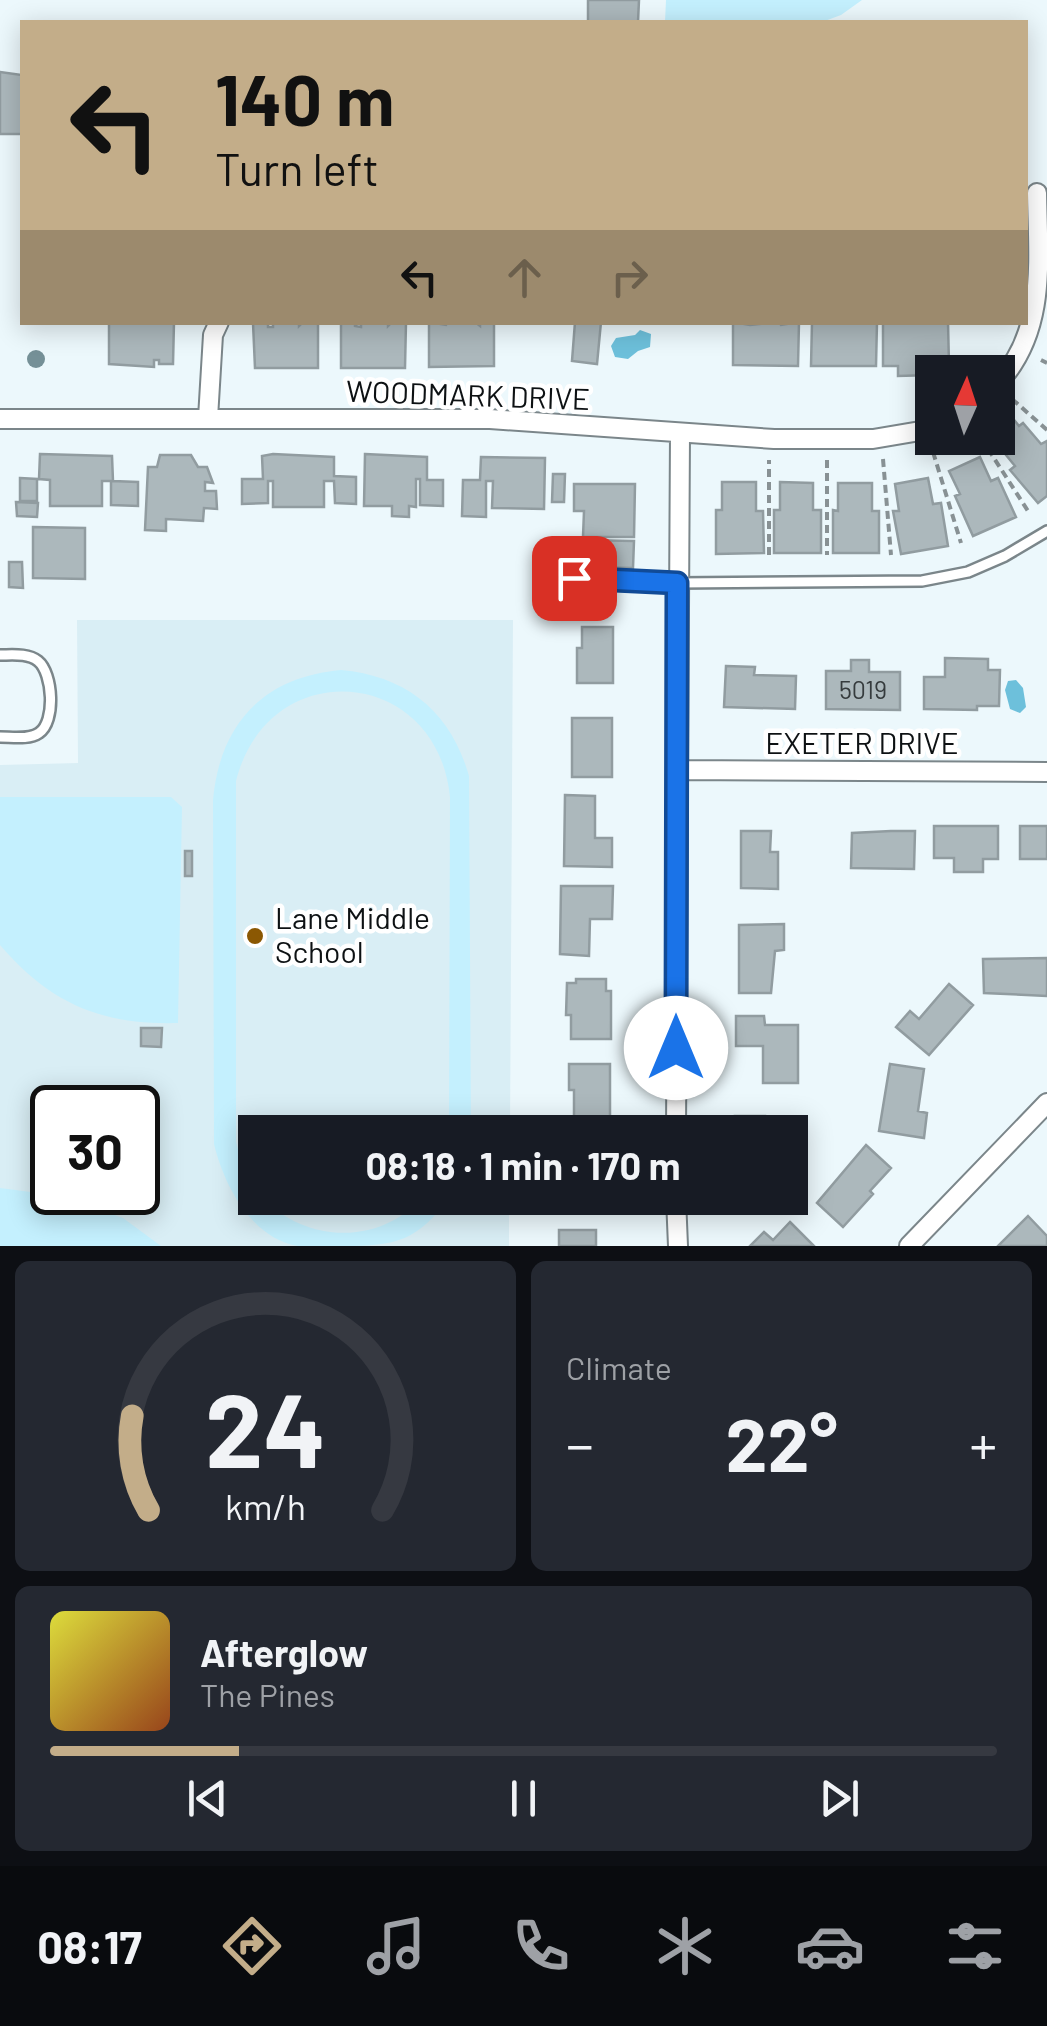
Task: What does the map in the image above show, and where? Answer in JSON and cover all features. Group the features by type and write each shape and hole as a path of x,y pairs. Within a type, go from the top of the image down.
{"street":[{"path":"1015,362 1037,310 1032,282 1042,193"},
{"path":"208,418 214,334 218,325"},
{"name":"WOODMARK DRIVE","path":"0,418 490,418 680,434 873,439 915,433"},
{"path":"676,1115 680,434"},
{"name":"EXETER DRIVE","path":"677,770 1047,772"},
{"path":"909,1246 1047,1103"},
{"path":"677,1215 678,1246"}],"lane":[{"path":"574,578 677,583 922,582 968,572 1047,531"},
{"path":"0,655 33,658 42,663 49,708 47,725 40,733 0,737"}],"path":[{"path":"1015,402 1047,430"},
{"path":"933,455 961,543"},
{"path":"992,455 1028,510"},
{"path":"769,460 769,555"},
{"path":"827,460 827,556"},
{"path":"883,460 890,555"}],"shaded area":[{"path":"666,0 862,0 827,20 665,20"},
{"name":"Lane Middle School","path":"77,620 513,620 510,1115 238,1115 238,1215 509,1215 509,1246 0,1246 0,765 78,763"},
{"path":"341,670 386,680 406,689 438,716 461,753 469,776 471,1115 449,1115 450,797 438,753 416,721 385,701 350,692 314,695 281,711 254,740 236,781 238,1200 214,1144 213,800 217,773 236,727 269,694 314,674"},
{"path":"0,797 171,797 182,807 178,1023 125,1020 79,1007 38,982 0,945"},
{"path":"0,1188 30,1192 30,1215 115,1215 161,1246 0,1246"},
{"path":"248,1215 284,1215 307,1227 342,1233 377,1227 402,1215 434,1215 404,1238 362,1246 298,1246 281,1241"}],"water":[{"path":"640,330 651,334 650,347 628,359 615,357 611,346 616,338 635,335"},
{"path":"1016,680 1023,688 1026,707 1020,713 1010,709 1005,690 1008,681"}],"building":[{"path":"588,0 639,0 638,20 588,20"},
{"path":"0,72 20,75 20,134 0,134"},
{"path":"109,325 174,325 173,364 154,360 154,367 109,364"},
{"path":"253,325 318,325 318,368 255,368"},
{"path":"341,325 406,325 405,368 341,368"},
{"path":"429,325 494,325 494,366 429,367"},
{"path":"575,325 601,325 597,364 572,361"},
{"path":"733,325 799,325 798,366 733,365"},
{"path":"812,325 877,325 876,366 811,366"},
{"path":"883,325 948,325 949,355 915,355 915,376 898,376 898,366 883,366"},
{"path":"1015,421 1019,426 1023,423 1041,444 1047,441 1047,496 1038,503 1010,470 1015,466 1006,455 1015,455"},
{"path":"40,454 112,456 113,481 138,482 138,506 111,505 111,481 102,481 102,506 50,506 50,480 39,479"},
{"path":"365,454 427,457 427,480 443,480 443,506 420,505 420,479 416,479 416,507 409,506 409,517 392,516 392,506 364,506"},
{"path":"160,455 191,455 198,467 207,467 213,483 205,482 205,491 216,491 217,509 204,508 203,521 166,519 166,531 145,530 148,467 157,467"},
{"path":"262,456 334,457 334,476 356,477 356,504 335,503 334,481 324,481 324,507 273,507 273,481 268,481 268,503 242,504 242,479 263,479"},
{"path":"481,457 545,458 544,509 492,508 493,481 486,481 486,517 462,516 463,480 480,480"},
{"path":"980,457 991,481 998,478 1016,517 973,536 955,496 960,494 949,471"},
{"path":"553,474 565,474 564,502 552,502"},
{"path":"20,478 37,479 37,501 20,501"},
{"path":"928,478 933,504 941,503 948,546 901,554 893,511 899,511 895,484"},
{"path":"722,482 756,482 756,511 763,511 764,553 716,554 716,510 722,510"},
{"path":"780,482 813,483 813,510 821,510 821,553 774,553 774,510 780,510"},
{"path":"838,483 872,483 872,511 879,511 879,553 833,553 833,510 838,511"},
{"path":"574,484 635,484 634,537 583,537 584,511 574,511"},
{"path":"16,502 38,503 37,517 17,516"},
{"path":"33,527 85,528 85,579 33,578"},
{"path":"585,540 634,541 633,568 585,567"},
{"path":"9,562 22,562 23,588 9,587"},
{"path":"582,627 613,627 613,683 577,683 577,648 582,648"},
{"path":"945,658 988,659 988,670 1000,670 999,706 977,706 977,710 924,709 924,677 945,677"},
{"path":"851,660 869,660 869,672 900,672 900,710 826,709 826,671 851,671"},
{"path":"726,666 755,667 754,675 796,676 795,709 724,707"},
{"path":"572,718 612,718 612,777 572,777"},
{"path":"565,795 595,796 595,838 612,838 612,867 564,866"},
{"path":"934,826 998,826 998,859 983,859 983,872 954,872 954,858 934,858"},
{"path":"1020,826 1047,826 1047,859 1020,859"},
{"path":"741,831 771,831 770,852 778,852 778,889 741,888"},
{"path":"915,831 914,869 851,868 852,833"},
{"path":"185,851 192,851 192,876 185,876"},
{"path":"561,886 613,886 612,919 590,919 589,956 560,954"},
{"path":"784,924 784,950 775,951 771,993 739,993 739,925"},
{"path":"1047,958 1047,996 984,993 983,959"},
{"path":"576,979 606,979 606,991 611,991 611,1039 571,1039 571,1015 566,1015 567,983 576,983"},
{"path":"949,984 973,1005 929,1055 896,1027 910,1011 919,1019"},
{"path":"736,1016 764,1016 765,1025 798,1025 798,1083 763,1083 763,1046 736,1046"},
{"path":"141,1028 162,1028 161,1047 141,1046"},
{"path":"569,1064 610,1064 610,1115 574,1115 574,1090 569,1090"},
{"path":"890,1064 924,1069 918,1111 927,1113 924,1138 879,1131"},
{"path":"866,1145 891,1168 843,1227 817,1203"},
{"path":"1028,1216 1047,1236 1047,1246 998,1246"},
{"path":"790,1222 814,1246 750,1246 764,1232 773,1240"},
{"path":"559,1230 596,1230 596,1246 559,1246"}],"place":[{"name":"Lane Middle School","path":"255,936"}],"route":[{"path":"574,578 677,583 676,1048"}]}
